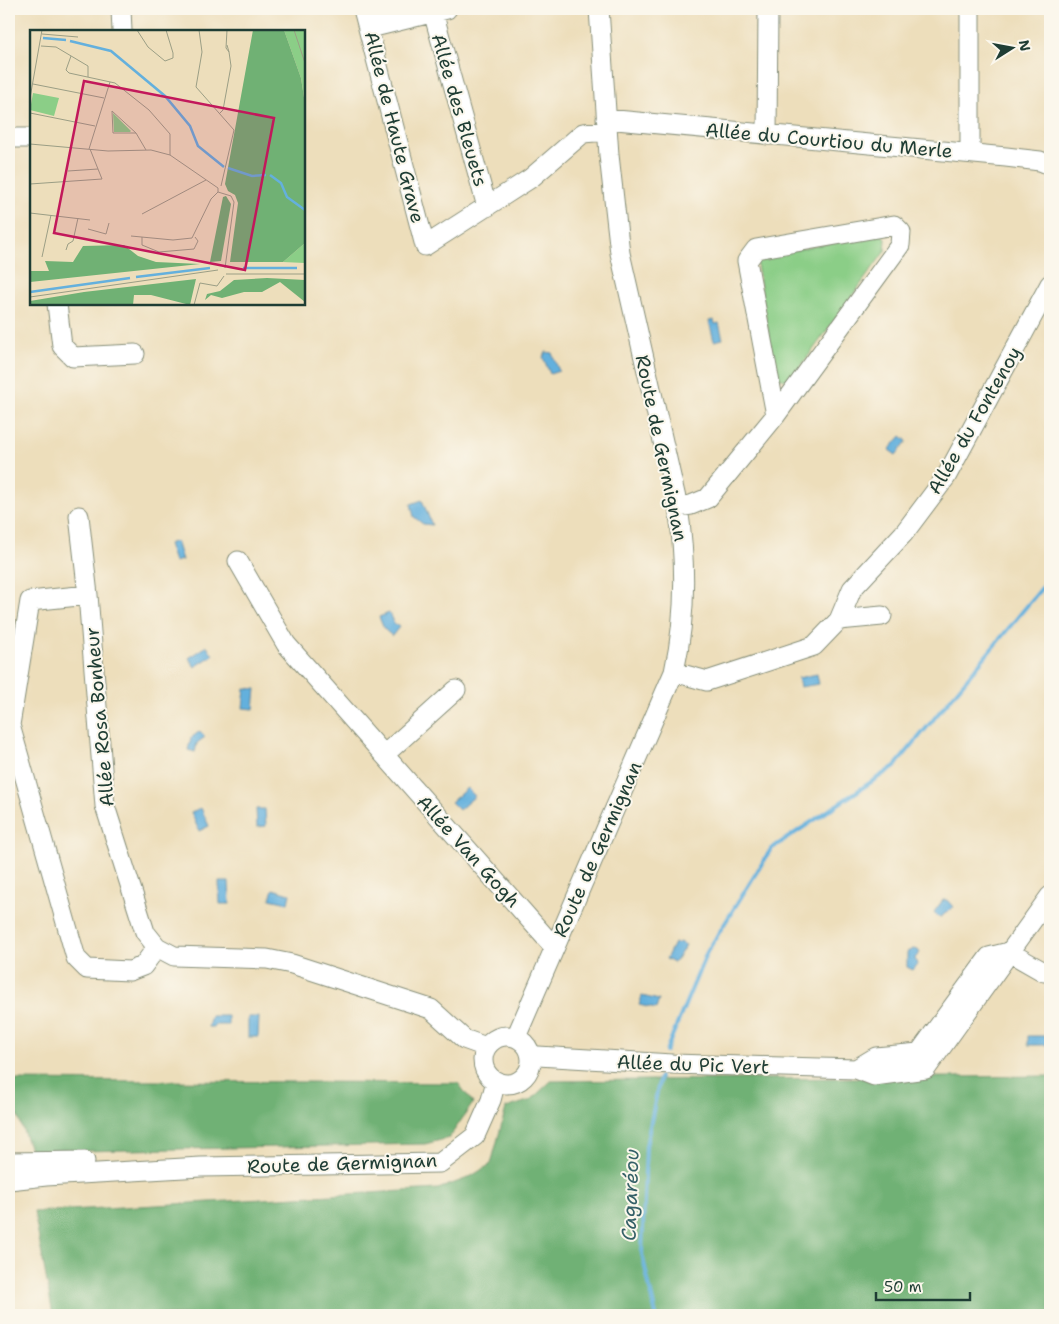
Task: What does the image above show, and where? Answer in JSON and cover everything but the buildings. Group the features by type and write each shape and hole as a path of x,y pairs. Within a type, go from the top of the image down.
{"street":[{"path":"120,9 122,30"},
{"name":"Allée de Haute Grave","path":"363,9 370,28 425,246"},
{"name":"Route de Germignan","path":"516,1037 674,672 678,653 684,576 683,539 678,507 620,253 607,125 599,9"},
{"path":"767,135 768,9"},
{"path":"970,9 970,153"},
{"name":"Allée des Bleuets","path":"370,28 440,11 487,207"},
{"name":"Allée du Courtiou du Merle","path":"425,246 531,178 583,133 607,125 767,135 970,153 1040,161 1050,165"},
{"path":"9,138 30,138"},
{"path":"678,507 691,505 708,498 776,415 900,245 901,232 894,226 756,249 747,260 776,415"},
{"name":"Allée du Fontenoy","path":"674,672 706,681 814,646 839,620 852,589 904,533 946,477 1050,284"},
{"path":"57,305 62,346 73,357 136,354"},
{"name":"Allée Rosa Bonheur","path":"79,516 88,595 105,806 145,932 157,947"},
{"name":"Allée Van Gogh","path":"238,561 286,644 554,947"},
{"path":"88,595 30,601 10,725 76,958 87,969 130,971 143,966 157,947 174,956 267,959 292,964 431,1009 464,1039 486,1047"},
{"path":"839,620 882,616"},
{"path":"384,755 456,690"},
{"name":"Allée du Pic Vert","path":"531,1058 538,1056 681,1065 856,1069 874,1076 926,1069 1002,966 1009,952 1050,896"},
{"path":"1009,952 1044,972 1050,972"},
{"path":"499,1037 516,1037 526,1045 531,1058 528,1072 518,1082 503,1084 490,1077 483,1062 486,1047 499,1037"},
{"name":"Route de Germignan","path":"9,1180 201,1167 440,1164 475,1136 491,1100 496,1081"},
{"name":"Route de Germignan","path":"9,1162 118,1160 201,1167"}],"green space":[{"path":"880,233 886,239 885,251 793,377 785,380 776,377 756,258"},
{"path":"1050,1076 1050,1315 53,1315 34,1212 438,1189 468,1178 491,1164 506,1108 531,1100 551,1081"},
{"path":"9,1080 458,1083 473,1103 449,1138 425,1144 31,1152 9,1092"}],"water":[{"path":"714,320 715,324 719,323 723,339 714,341 709,321"},
{"path":"546,352 552,353 559,371 550,374 543,357"},
{"path":"901,436 907,441 896,455 889,450"},
{"path":"422,500 432,525 423,524 414,517 411,504"},
{"path":"176,541 182,560 174,562 168,544"},
{"path":"389,613 393,622 399,627 392,636 384,629 379,617"},
{"path":"207,646 213,655 195,667 189,658"},
{"path":"817,674 819,684 800,687 798,678"},
{"path":"245,688 256,689 254,709 243,708"},
{"path":"200,731 205,737 197,743 195,752 188,750 191,738"},
{"path":"467,788 475,796 459,810 451,802"},
{"path":"201,808 209,826 199,831 191,812"},
{"path":"256,809 265,809 266,826 257,827"},
{"path":"219,882 229,882 230,904 220,904"},
{"path":"273,889 290,894 288,903 270,899"},
{"path":"943,900 947,900 953,907 941,917 938,917 934,912"},
{"path":"679,942 686,945 674,963 666,959 674,943 677,944"},
{"path":"913,949 918,950 920,953 915,958 917,965 913,970 907,967 907,952"},
{"path":"642,996 659,1000 656,1009 639,1005"},
{"path":"211,1016 228,1016 228,1025 208,1027"},
{"path":"248,1017 259,1017 258,1037 248,1037"},
{"path":"1028,1036 1048,1036 1048,1045 1028,1045"}],"waterway":[{"path":"666,1051 707,952 771,849 895,766 1050,578"},
{"name":"Cagaréou","path":"656,1315 642,1254 646,1146 660,1077"},
{"path":"12,1311 13,1315"}]}
